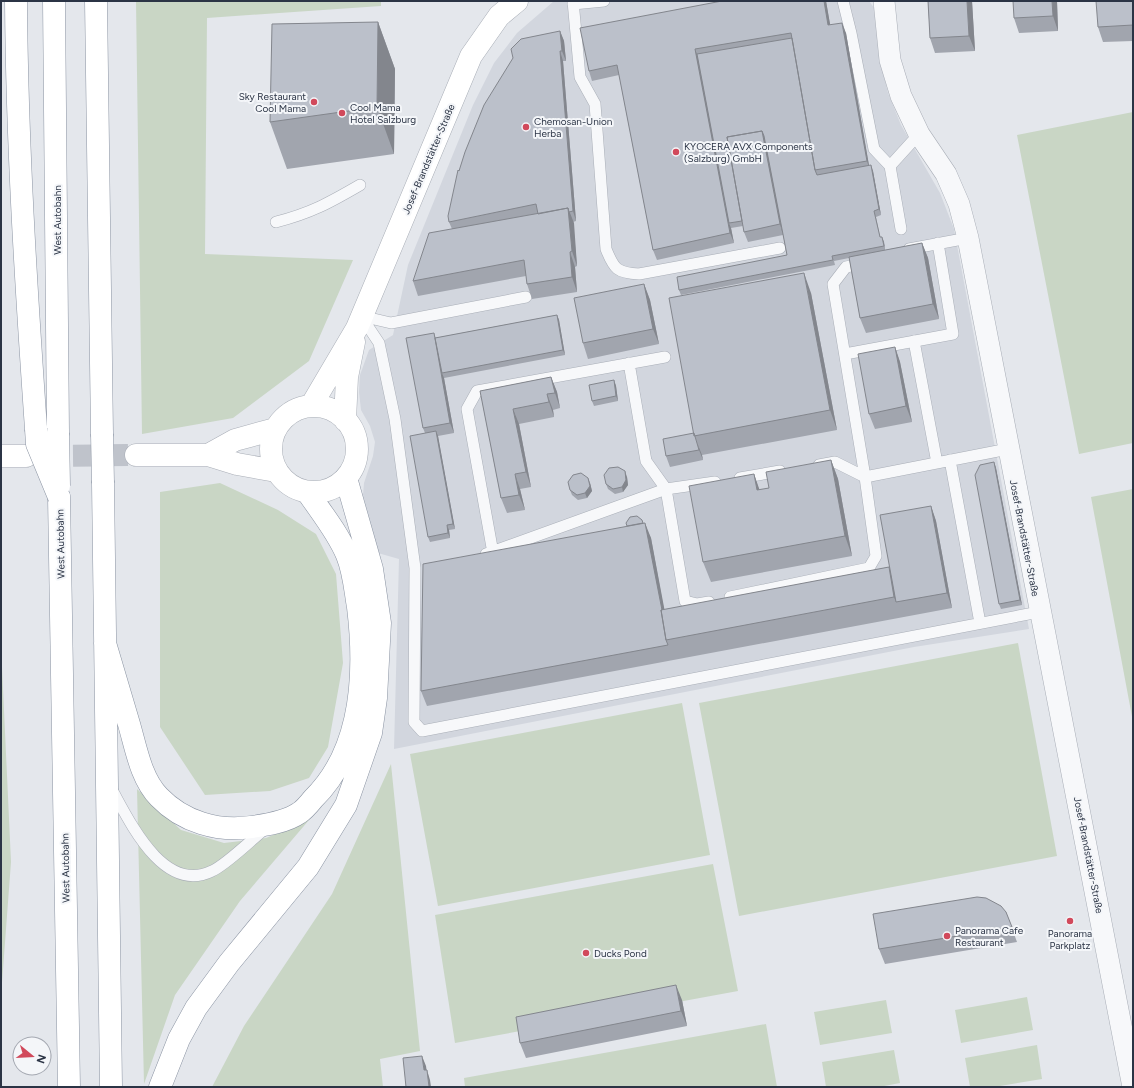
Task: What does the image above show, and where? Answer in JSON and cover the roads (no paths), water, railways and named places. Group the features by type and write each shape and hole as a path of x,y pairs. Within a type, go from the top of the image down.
{"main road":[{"path":"16,1 17,84 25,261 37,444 59,497"},
{"name":"West Autobahn","path":"54,1 58,433 69,1087"},
{"path":"96,1 111,1087"},
{"name":"Josef-Brandstätter-Straße","path":"311,406 359,322 471,56 500,16 516,1"},
{"name":"Josef-Brandstätter-Straße","path":"345,420 348,377 359,322"},
{"path":"311,406 326,408 339,414 345,420 356,437 357,452 354,466 346,478 335,487 322,492 308,492 290,485 276,472 271,458 270,443 275,429 284,417 297,409 311,406"},
{"path":"208,455 235,440 275,429"},
{"path":"136,454 208,455 237,464 276,472"},
{"path":"1,456 26,456"},
{"path":"160,1087 179,1040 196,1008 229,963 308,867 346,806 371,733 376,698 380,623 372,569 346,478"},
{"path":"105,643 144,773 158,797 185,817 211,827 242,828 270,825 299,814 324,789 339,767 350,741 358,708 361,634 354,576 347,554 308,492"}],"street":[{"name":"Josef-Brandstätter-Straße","path":"884,1 890,60 901,96 919,134 946,174 959,204 968,238 1039,612 1091,866 1133,1087"}],"lane":[{"path":"604,1 573,3 580,77 595,104 606,249 613,266 623,273 639,274 780,248"},
{"path":"842,1 851,33 874,150 890,166 901,229"},
{"path":"890,166 919,134"},
{"path":"276,222 303,215 325,206 360,185"},
{"path":"898,253 904,250 968,238"},
{"path":"845,354 953,334 938,243"},
{"path":"629,363 646,461 666,490 685,601 697,604 870,568 876,556 865,477 833,284 846,267 873,262"},
{"path":"359,322 391,323 526,297"},
{"path":"359,322 379,343 395,420 418,568 414,722 422,731 1039,612"},
{"path":"914,341 937,463"},
{"path":"493,553 467,409 477,391 665,357"},
{"path":"804,467 835,462 865,477 1008,449"},
{"path":"950,460 980,623"},
{"path":"477,556 493,553 666,490 789,470"},
{"path":"107,780 148,849 157,859 180,872 193,875 203,875 214,871 270,825"}],"tunnel":[{"path":"40,456 136,455"}],"place":[{"name":"Sky Restaurant Cool Mama","path":"314,102"},
{"name":"Cool Mama Hotel Salzburg","path":"342,113"},
{"name":"Chemosan-Union Herba","path":"526,127"},
{"name":"KYOCERA AVX Components (Salzburg) GmbH","path":"676,152"},
{"name":"Panorama Parkplatz","path":"1070,921"},
{"name":"Panorama Cafe Restaurant","path":"947,936"},
{"name":"Ducks Pond","path":"586,953"}]}
